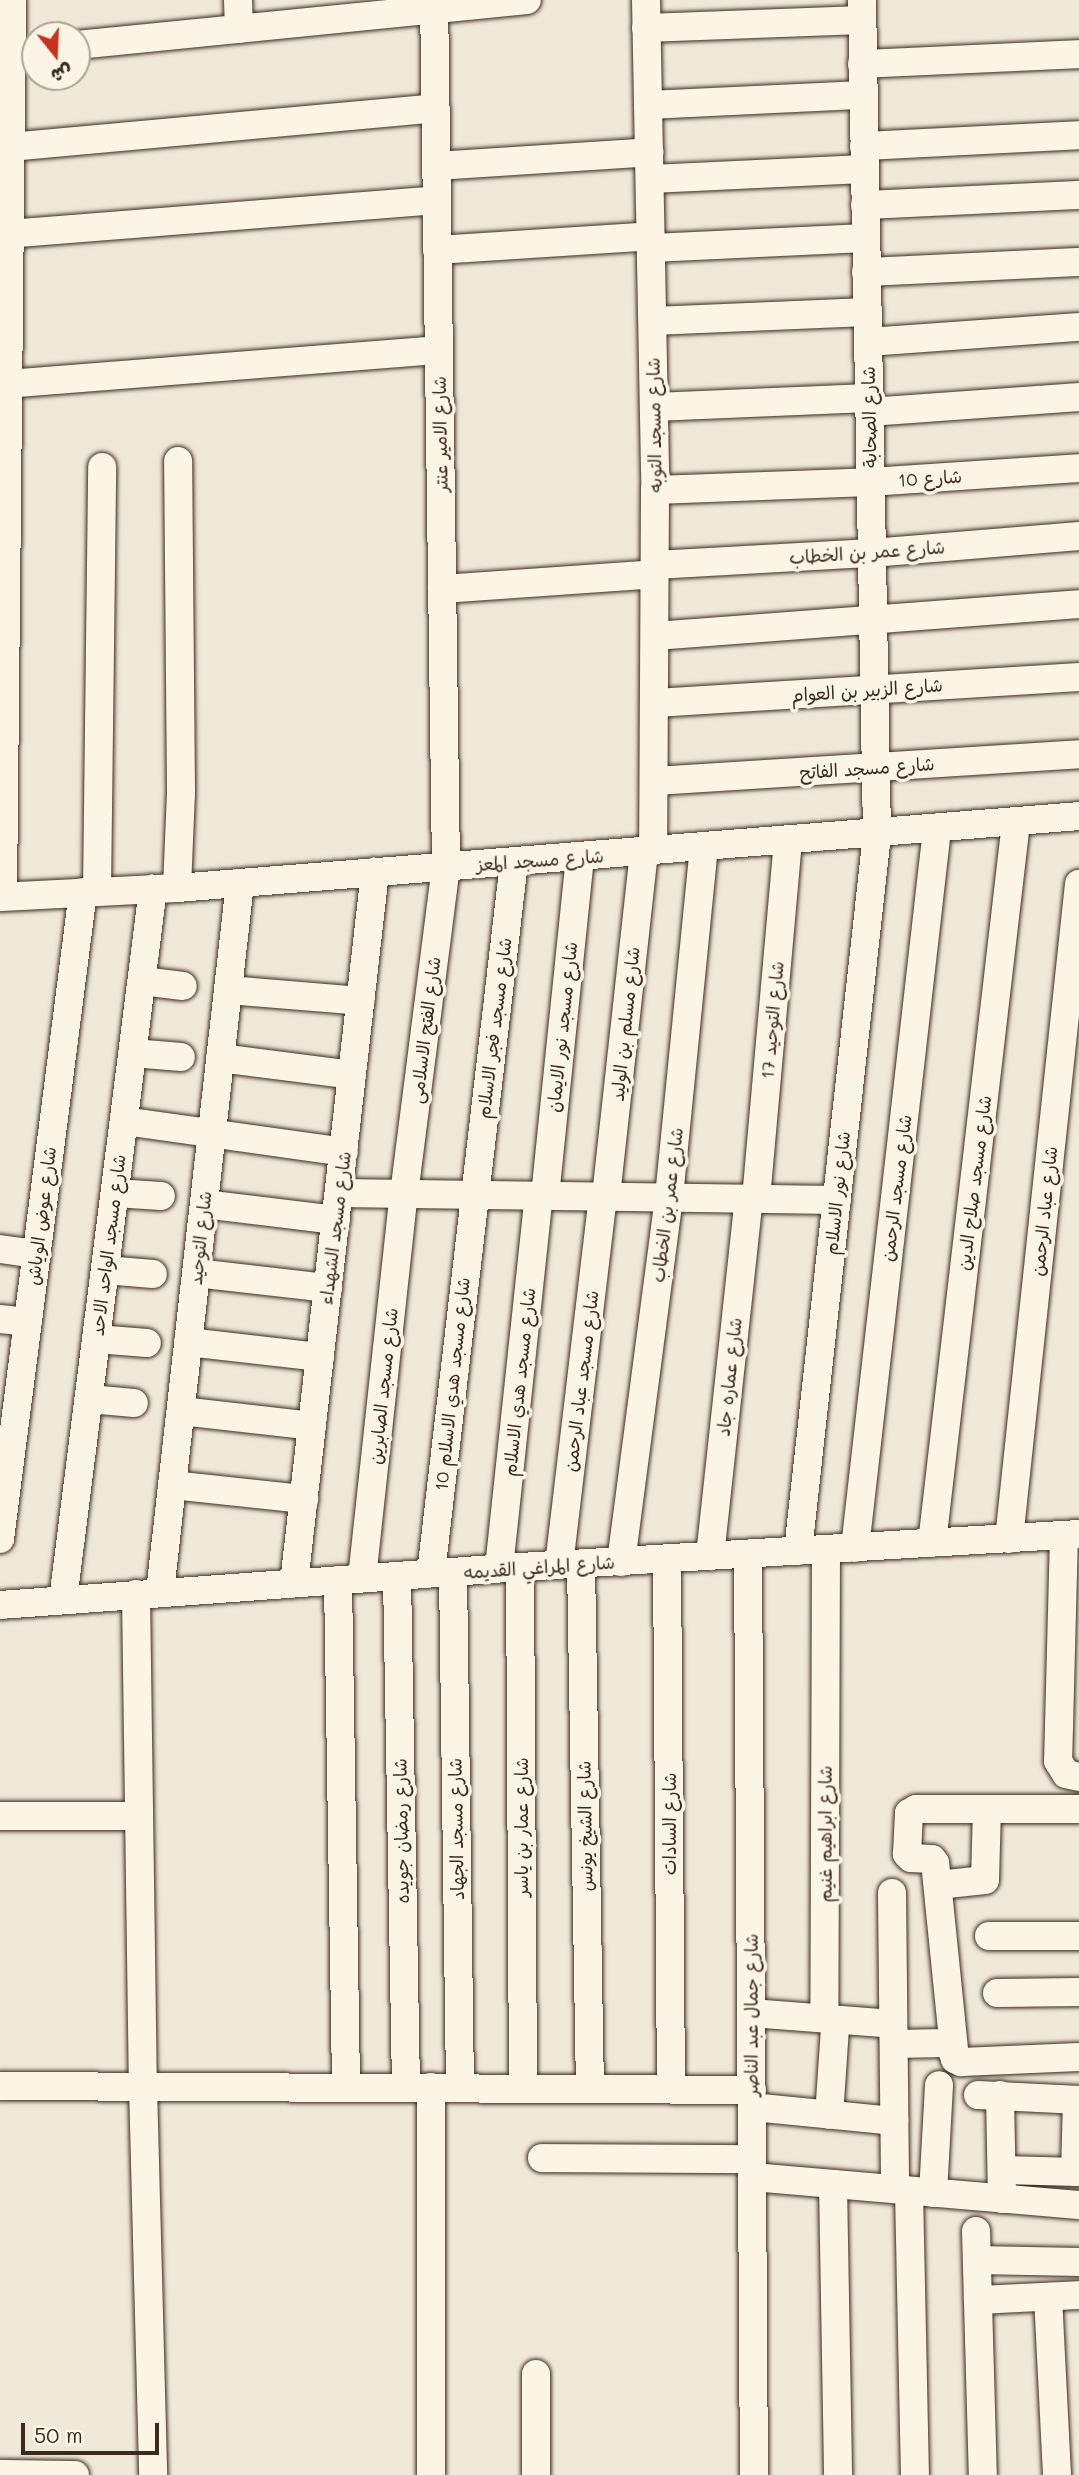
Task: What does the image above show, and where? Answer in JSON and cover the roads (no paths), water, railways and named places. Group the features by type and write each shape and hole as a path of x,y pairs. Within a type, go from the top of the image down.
{"street":[{"path":"12,0 21,41"},
{"path":"238,0 239,29"},
{"path":"91,44 434,5 527,0"},
{"name":"شارع مسجد التوبه","path":"646,0 654,407 655,704 654,781 649,851"},
{"name":"شارع الامير عنتر","path":"434,5 446,867"},
{"path":"646,29 862,10"},
{"name":"شارع الصحابة","path":"862,10 877,834"},
{"path":"862,64 1079,54"},
{"path":"1,897 7,234 10,147 21,65"},
{"path":"648,104 863,95"},
{"path":"10,147 435,108"},
{"path":"436,166 650,165 864,157 1079,135"},
{"path":"865,205 1079,195"},
{"path":"7,234 436,200"},
{"path":"437,250 866,238"},
{"path":"866,272 1079,262"},
{"path":"653,321 867,312"},
{"path":"868,342 1079,327"},
{"path":"6,384 439,350"},
{"path":"654,407 869,405 1079,397"},
{"name":"شارع مسجد الواحد الاحد","path":"62,1600 142,981 165,888 181,792 178,461"},
{"name":"شارع عوض الوياش","path":"0,1536 9,1390 28,1322 90,892 102,467"},
{"name":"شارع 10","path":"654,491 870,482 1079,468"},
{"name":"شارع عمر بن الخطاب","path":"442,589 1079,536"},
{"path":"654,636 1079,604"},
{"name":"شارع الزبير بن العوام","path":"655,704 1079,677"},
{"name":"شارع مسجد الفاتح","path":"654,781 1079,754"},
{"name":"شارع مسجد المعز","path":"1,897 240,883 1079,816"},
{"name":"شارع مسجد صلاح الدين","path":"932,1543 1016,822"},
{"name":"شارع مسجد الرحمن","path":"855,1548 937,829"},
{"name":"شارع نور الاسلام","path":"812,1550 837,1200 877,834"},
{"name":"شارع التوحيد 17","path":"752,1199 788,841"},
{"name":"شارع عمر بن الخطاب","path":"621,1562 669,1197 704,848"},
{"name":"شارع مسلم بن الوليد","path":"605,1197 649,851"},
{"name":"شارع مسجد نور الايمان","path":"542,1196 580,857"},
{"name":"شارع مسجد فجر الاسلام","path":"473,1195 514,862"},
{"name":"شارع الفتح الاسلامى","path":"404,1194 446,867"},
{"name":"شارع مسجد الشهداء","path":"294,1583 375,872"},
{"name":"شارع التوحيد","path":"153,2475 139,1816 148,1593 172,1485 240,883"},
{"name":"شارع عباد الرحمن","path":"1009,1539 1079,884"},
{"path":"142,981 183,986"},
{"path":"228,990 361,1001"},
{"path":"133,1053 181,1058"},
{"path":"220,1058 352,1075"},
{"path":"124,1121 344,1152"},
{"path":"115,1193 161,1196"},
{"path":"204,1204 337,1206 404,1194 837,1200"},
{"name":"شارع مسجد الصابرين","path":"346,2086 350,1579 404,1194"},
{"name":"شارع مسجد هدي الاسلام 10","path":"442,1573 473,1195"},
{"name":"شارع مسجد هدي الاسلام","path":"509,1568 542,1196"},
{"name":"شارع مسجد عباد الرحمن","path":"570,1564 605,1197"},
{"name":"شارع عماره جاد","path":"710,1556 752,1199"},
{"path":"0,1249 37,1254"},
{"path":"105,1270 153,1274"},
{"path":"196,1273 328,1288"},
{"path":"0,1319 28,1322"},
{"path":"96,1339 147,1343"},
{"path":"188,1342 320,1357"},
{"path":"89,1399 134,1403"},
{"path":"181,1411 312,1426"},
{"path":"172,1485 304,1499"},
{"path":"1075,1531 1059,1761 1066,1774 1079,1777"},
{"name":"شارع المراغي القديمه","path":"0,1605 570,1564 1009,1539 1075,1531"},
{"name":"شارع ابراهيم غنيم","path":"812,1550 824,2010 835,2028 829,2115"},
{"name":"شارع جمال عبد الناصر","path":"748,1554 754,2475"},
{"name":"شارع السادات","path":"667,1559 671,2089"},
{"name":"شارع الشيخ يونس","path":"570,1564 590,2088"},
{"name":"شارع عمار بن ياسر","path":"509,1568 523,2088"},
{"name":"شارع مسجد الجهاد","path":"442,1573 460,2087"},
{"name":"شارع رمضان جويده","path":"397,1576 431,2475"},
{"path":"955,2059 934,1860 911,1858 907,1854 908,1815 916,1809 1079,1809"},
{"path":"938,1885 985,1880 987,1809"},
{"path":"0,1816 139,1816"},
{"path":"892,1894 894,2121 912,2191 915,2475"},
{"path":"989,1936 1079,1936"},
{"path":"997,1993 1079,1992"},
{"path":"751,2013 830,2019 945,2043 951,2048 955,2059 961,2062 1079,2057"},
{"path":"912,2191 939,2085"},
{"path":"0,2087 671,2089 752,2099 829,2115 894,2121"},
{"path":"1002,2170 1077,2172 1078,2100 989,2095 1002,2170 1002,2199"},
{"path":"542,2158 752,2168 833,2184 1079,2205"},
{"path":"833,2184 838,2475"},
{"path":"976,2231 983,2475"},
{"path":"976,2260 1079,2262"},
{"path":"978,2300 1079,2295"},
{"path":"1048,2297 1057,2475"},
{"path":"536,2374 536,2475"},
{"path":"0,2474 75,2475"}]}
